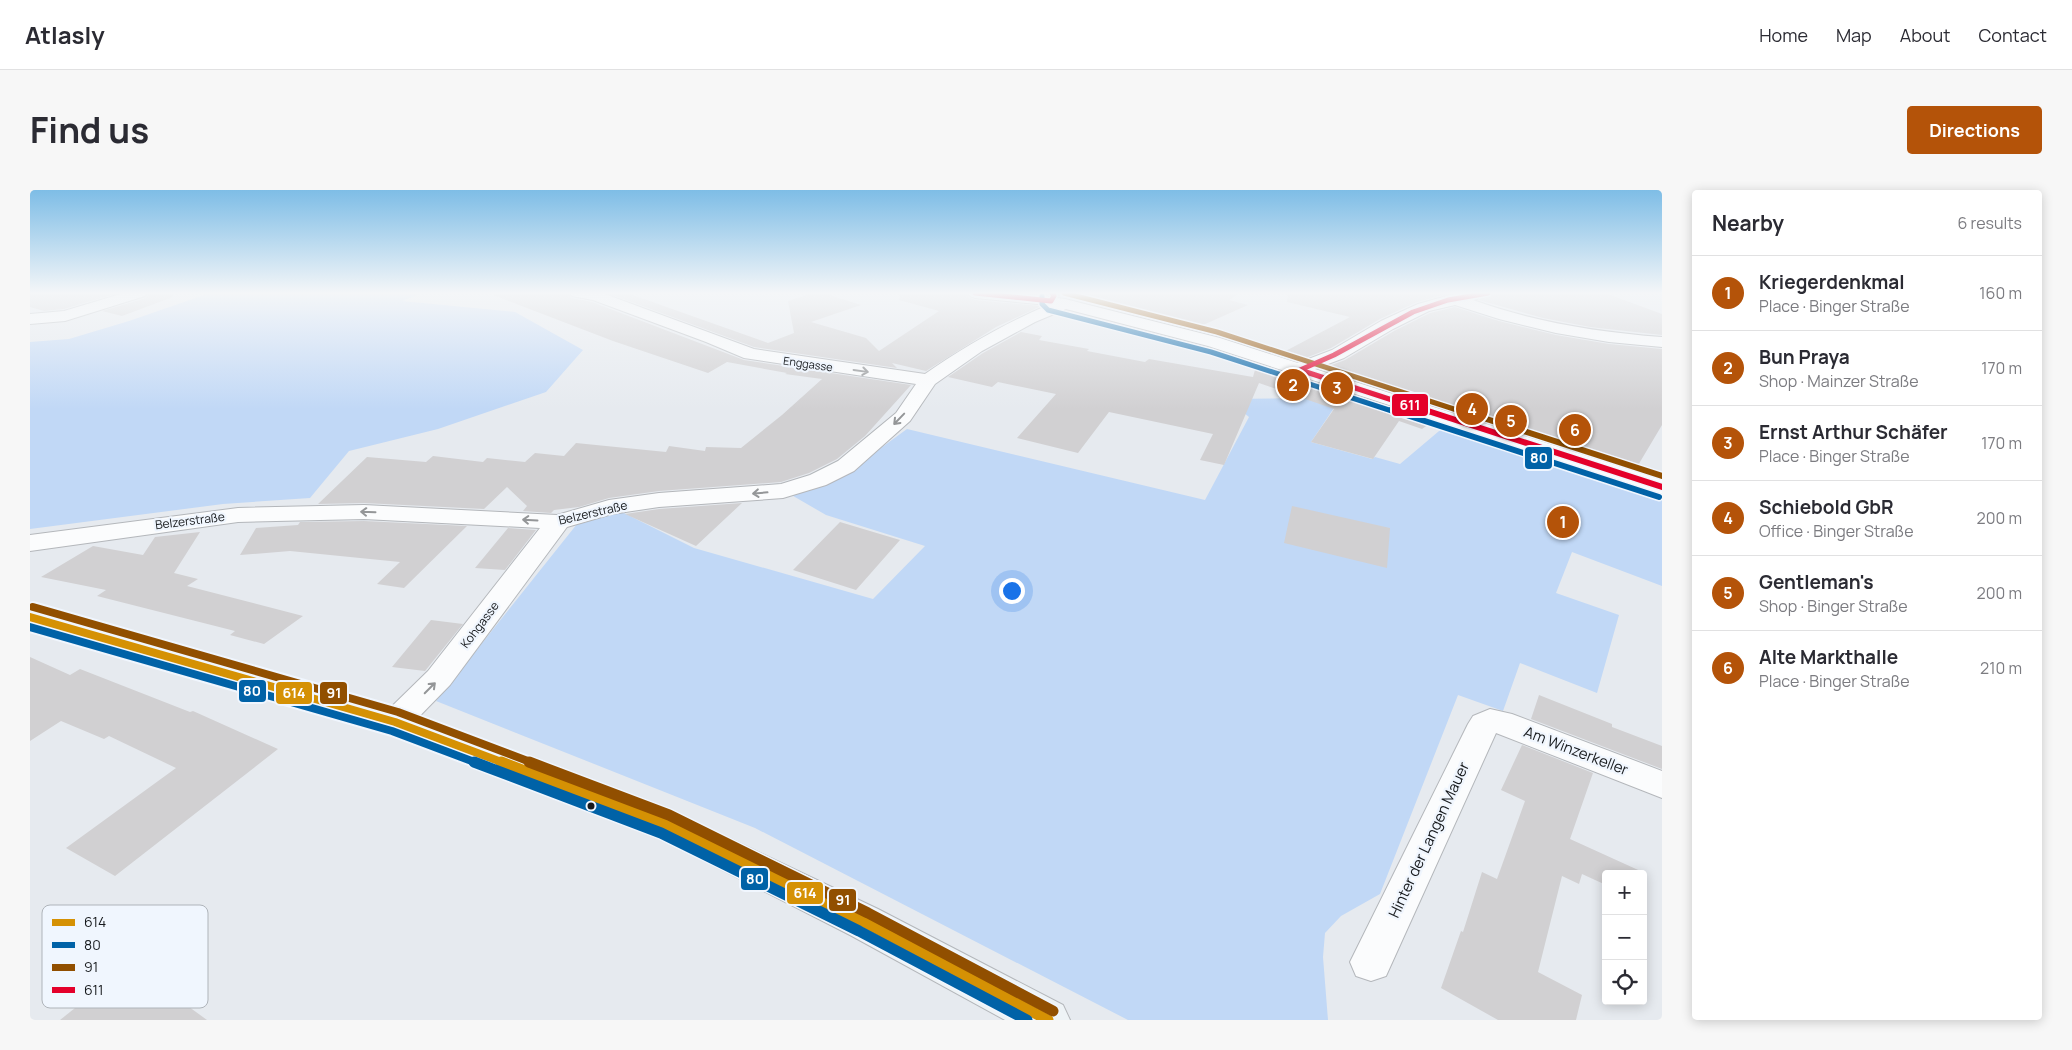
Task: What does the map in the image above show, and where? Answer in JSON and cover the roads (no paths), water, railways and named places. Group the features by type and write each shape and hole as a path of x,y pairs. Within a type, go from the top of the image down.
{"main road":[{"path":"30,616 395,722 665,824 864,922 1048,1020"}],"street":[{"name":"Enggasse","path":"695,332 750,354 928,380"},
{"name":"Belzerstraße","path":"30,543 238,515 364,512 558,522 609,507 659,500 782,491 818,480 856,459 903,417 928,380 976,347 1005,332"},
{"path":"1176,332 1214,342 1662,487"},
{"path":"1300,370 1308,365 1338,354 1376,332"},
{"path":"1573,332 1622,340 1662,342"},
{"name":"Kohgasse","path":"395,722 439,678 558,522"},
{"name":"Am Winzerkeller","path":"1490,720 1501,722 1662,784"},
{"name":"Hinter der Langen Mauer","path":"1371,962 1484,724 1490,720"}],"place":[{"name":"Bun Praya","path":"1293,385"},
{"name":"Ernst Arthur Schäfer","path":"1337,388"},
{"name":"Schiebold GbR","path":"1472,409"},
{"name":"Gentleman's","path":"1511,421"},
{"name":"Alte Markthalle","path":"1575,430"},
{"name":"Kriegerdenkmal","path":"1563,522"}]}
